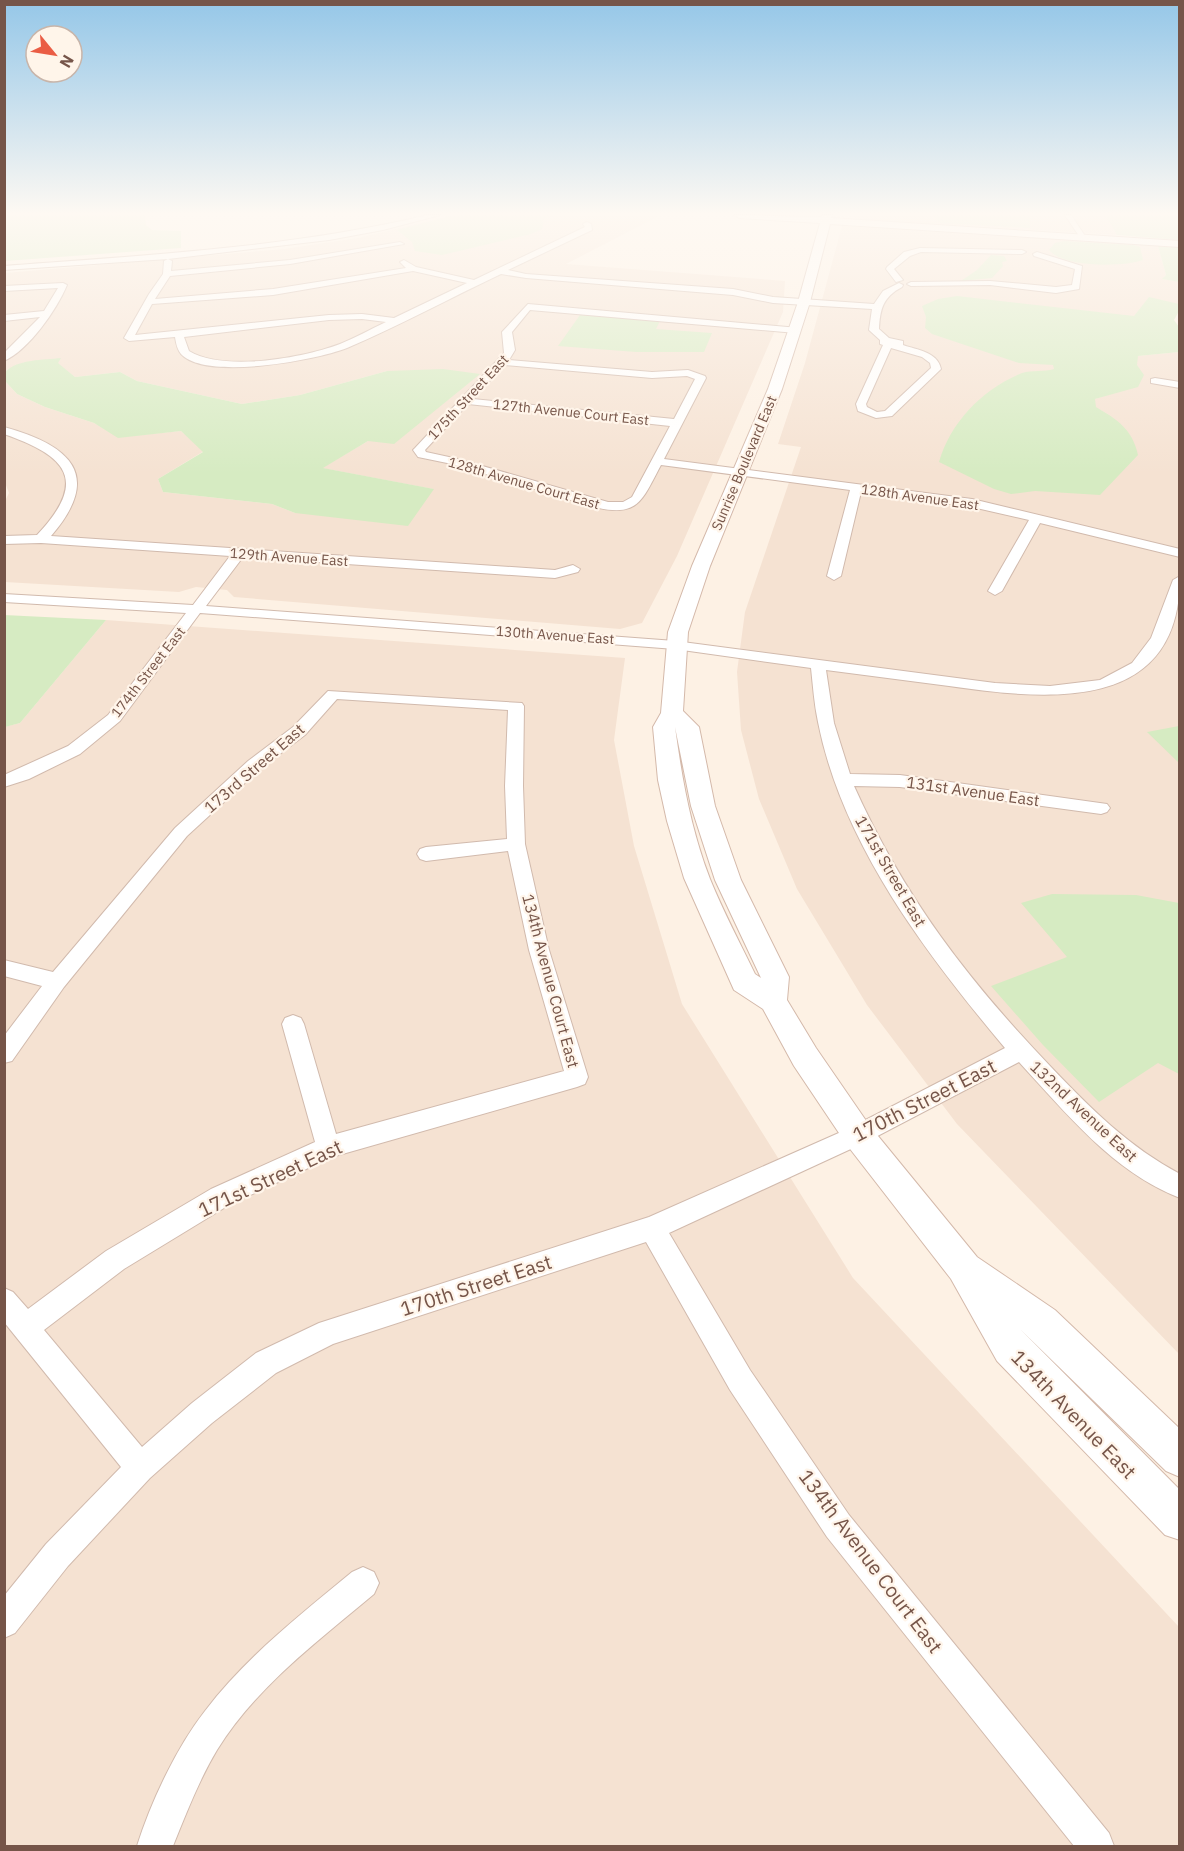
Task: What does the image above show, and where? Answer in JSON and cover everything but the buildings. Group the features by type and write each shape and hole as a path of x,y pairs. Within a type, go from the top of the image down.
{"street":[{"path":"4,358 15,351 55,301"},
{"path":"158,301 150,302 129,338 338,315 374,316 396,321"},
{"path":"179,334 180,346 187,355 219,363 243,364 323,353 437,301"},
{"path":"794,301 876,307"},
{"path":"879,301 876,307 874,330 891,343 931,359 935,362 936,369 916,385 888,414 869,413 862,409 861,404 891,343"},
{"name":"Sunrise Boulevard East","path":"804,302 775,389 691,594 675,645 672,713 663,727 670,780 679,821 697,878 744,982 773,1001 805,1057 858,1135"},
{"name":"175th Street East","path":"422,455 419,450 510,350 507,332 528,307 795,330"},
{"path":"4,318 45,314"},
{"path":"501,362 645,375 688,373 701,378 657,462"},
{"path":"1155,381 1179,385"},
{"name":"127th Avenue Court East","path":"465,401 677,423"},
{"path":"4,430 38,443 62,458 72,477 73,486 69,500 56,524 41,539"},
{"name":"128th Avenue Court East","path":"422,455 454,461 609,507 627,505 637,499 657,462"},
{"name":"128th Avenue East","path":"657,462 946,499 1037,518 1179,553"},
{"path":"834,576 856,488"},
{"path":"994,591 1037,518"},
{"name":"129th Avenue East","path":"4,540 41,539 555,574 573,569"},
{"name":"174th Street East","path":"4,781 23,775 74,750 114,718 238,554"},
{"name":"130th Avenue East","path":"4,598 197,609 675,645 995,688 1035,690 1083,687 1102,683 1138,666 1173,623 1179,580"},
{"name":"171st Street East","path":"818,665 826,726 844,780 867,836 902,895 959,978 1020,1051"},
{"name":"173rd Street East","path":"4,1054 57,981 181,832 254,765 298,731 333,694 516,706"},
{"name":"134th Avenue Court East","path":"516,706 514,786 516,844 539,950 577,1077"},
{"name":"131st Avenue East","path":"844,780 900,781 1101,808"},
{"path":"426,854 516,844"},
{"path":"4,968 57,981"},
{"path":"293,1024 328,1148"},
{"name":"170th Street East","path":"4,1622 57,1555 140,1468 202,1413 266,1363 328,1332 652,1228 858,1135 1020,1051"},
{"name":"132nd Avenue East","path":"1020,1051 1121,1149 1144,1167 1179,1187"},
{"name":"171st Street East","path":"25,1328 115,1260 220,1197 328,1148 577,1077"},
{"name":"134th Avenue East","path":"858,1135 963,1267 1010,1348 1179,1520"},
{"name":"134th Avenue Court East","path":"652,1228 740,1380 838,1526 1096,1846"},
{"name":"134th Avenue East","path":"963,1267 1042,1323 1179,1457"},
{"path":"4,1301 140,1468"},
{"path":"155,1846 180,1786 215,1724 254,1677 363,1583"}],"shaded area":[{"path":"5,301 784,301 783,312 677,556 642,623 620,629 234,597 227,590 196,587 179,592 5,582 4,503 9,493 4,480 5,381 17,394 45,407 94,423 118,437 181,431 204,451 158,479 163,492 272,504 295,513 433,489 322,468 368,441 387,371 300,395 242,404 137,381 120,372 75,377 57,363 60,359 8,369 5,372"},
{"path":"822,301 1179,301 1179,310 1134,316 1057,363 1063,377 1033,375 1113,417 1095,407 1095,399 1116,392 1137,365 1137,356 1179,352 1179,1354 957,1124 867,1005 797,889 759,799 741,730 737,672 745,612 801,447 778,444 805,363"},
{"path":"106,620 625,658 614,740 634,846 682,1004 853,1278 1179,1627 1179,1846 5,1846 4,727 20,723"}],"green space":[{"path":"933,301 1005,301 1134,316 1146,301 1179,304 1179,311 1174,320 1179,327 1179,352 1138,356 1137,365 1144,375 1138,387 1095,399 1096,407 1117,421 1128,432 1138,455 1100,495 1035,491 1011,494 994,489 939,462 944,447 960,420 982,397 1022,373 1054,369 1053,365 1019,363 932,334 925,328 926,317 922,306"},
{"path":"580,315 660,321 656,329 712,333 704,352 636,352 558,346"},
{"path":"61,358 58,363 75,377 120,372 137,381 242,404 300,395 387,371 443,369 480,374 394,444 368,441 323,468 434,489 408,526 295,513 272,504 163,492 158,479 203,452 181,431 118,438 94,423 45,407 17,394 5,381 5,372 17,365"},
{"path":"4,615 106,620 20,723 5,727"},
{"path":"1180,726 1179,763 1147,732"},
{"path":"1052,894 1136,895 1179,903 1179,1074 1158,1063 1099,1102 1043,1045 991,986 1067,957 1021,903"}]}
